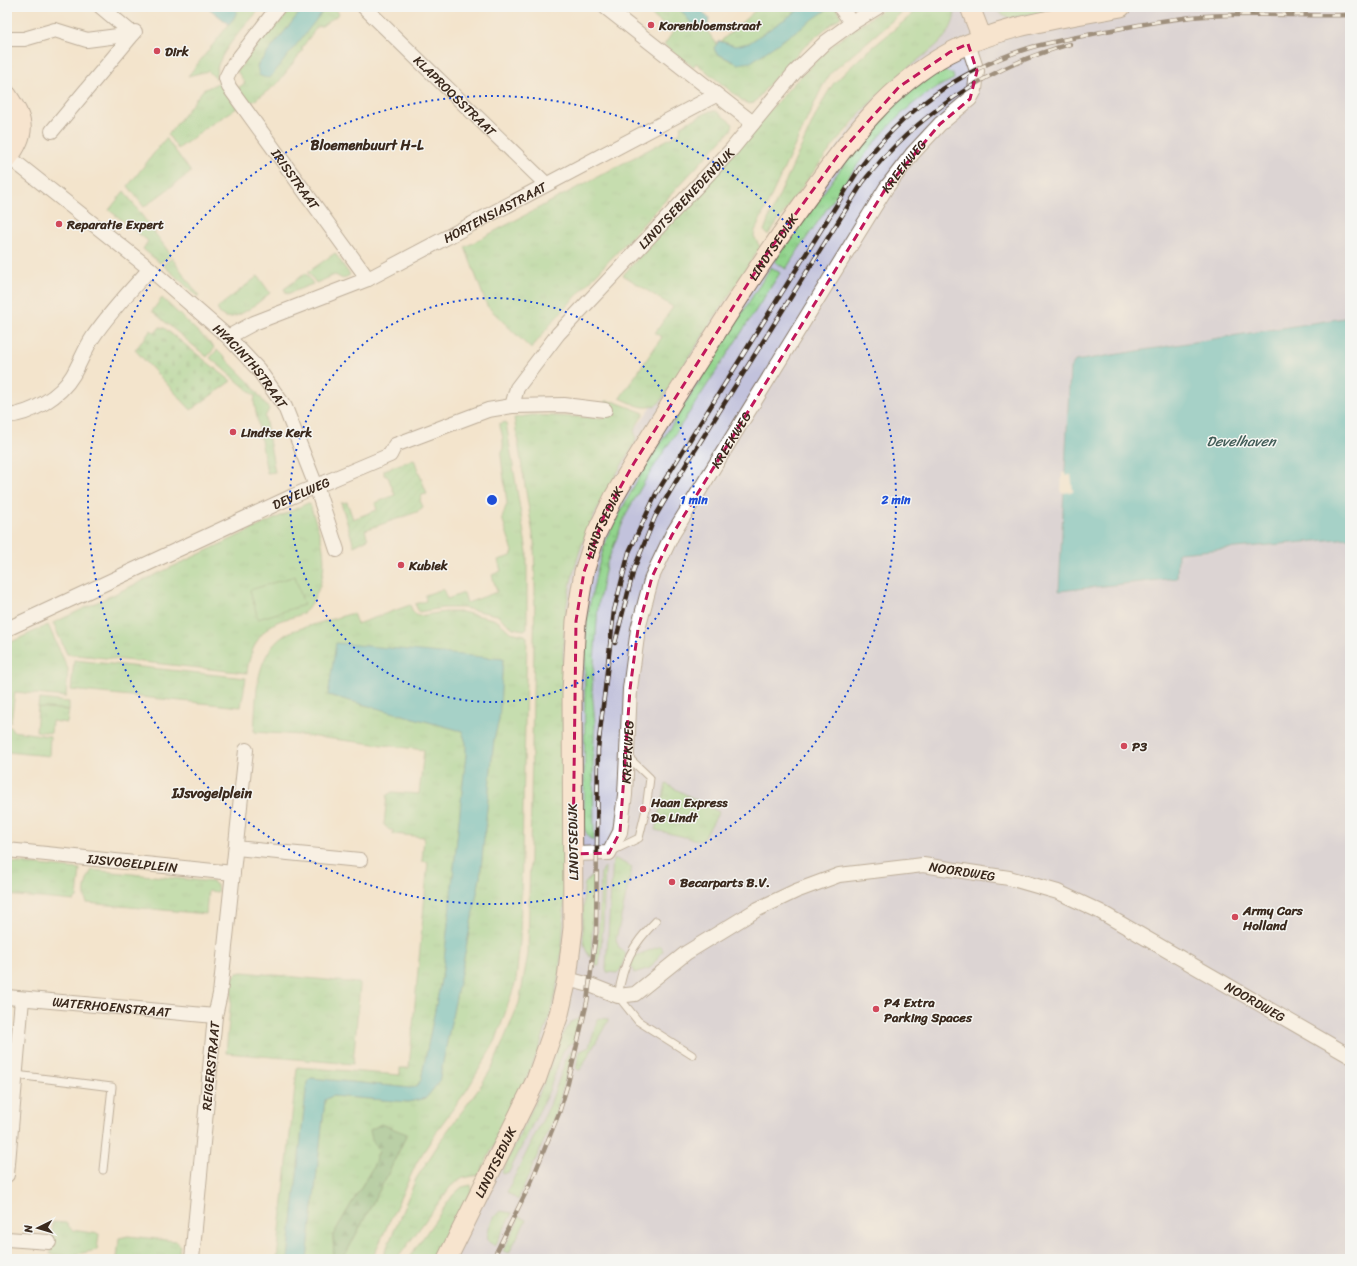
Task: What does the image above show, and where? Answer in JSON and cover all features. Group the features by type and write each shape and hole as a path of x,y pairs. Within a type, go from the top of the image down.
{"main road":[{"path":"970,7 975,41"},
{"name":"LINDTSEDIJK","path":"447,1259 536,1080 554,1032 567,979 573,928 572,691 576,621 584,572 604,516 634,463 768,252 839,154 875,110 899,87 922,69 975,41 1048,21 1121,7"},
{"path":"7,95 20,117 23,128 20,138 8,158"}],"street":[{"path":"101,7 137,31"},
{"name":"IRISSTRAAT","path":"278,7 231,68 226,78 229,86 368,279"},
{"name":"KLAPROOSSTRAAT","path":"364,7 546,184"},
{"path":"605,7 753,123"},
{"path":"840,7 852,23"},
{"name":"LINDTSEBENEDENDIJK","path":"512,406 517,388 558,334 732,149 795,72 826,42 852,23 878,7"},
{"path":"7,39 24,39 55,30 87,40 137,31"},
{"path":"52,131 137,31"},
{"name":"KREEKWEG","path":"610,853 620,832 625,795 630,689 638,629 652,577 672,535 886,188 913,153 934,130 970,99 974,90 977,71 975,41"},
{"name":"HORTENSIASTRAAT","path":"228,337 254,323 368,279 716,95"},
{"name":"HYACINTHSTRAAT","path":"8,158 150,269 228,337 258,369 285,407 316,486 337,550"},
{"path":"7,416 38,406 54,396 72,377 92,338 112,312 150,269"},
{"name":"DEVELWEG","path":"7,630 316,486 390,455 395,445 488,410 512,406 564,405 604,410"},
{"path":"233,873 246,750"},
{"path":"236,848 360,860"},
{"name":"IJSVOGELPLEIN","path":"7,850 233,873"},
{"path":"573,854 610,853"},
{"name":"NOORDWEG","path":"618,996 635,994 686,953 758,909 796,891 839,875 923,865 1009,878 1058,892 1099,911 1350,1056"},
{"name":"REIGERSTRAAT","path":"192,1259 215,1016 220,994 233,873"},
{"path":"567,979 590,985 618,996"},
{"name":"WATERHOENSTRAAT","path":"7,997 215,1016"},
{"path":"7,1175 22,999"},
{"path":"7,1239 49,1242"}],"lane":[{"path":"610,853 639,838 646,809 650,778 626,755"},
{"path":"656,921 635,943 623,969 618,996 638,1022 692,1055"},
{"path":"16,1075 112,1087 103,1170"}],"highlighted area":[{"path":"968,44 977,71 970,99 940,124 886,188 672,535 652,577 638,629 630,689 620,832 609,853 573,854 576,621 584,572 604,516 634,463 768,252 839,154 899,87 950,52"}],"shaded area":[{"path":"937,7 1350,7 1350,1259 449,1259 549,1010 563,530"}],"green space":[{"path":"231,7 258,7 258,11 225,52 217,70 216,79 208,71 188,76 234,18 237,11"},
{"path":"293,7 304,7 257,66 324,10 323,7 338,7 336,9 339,14 322,26 317,27 301,49 303,50 277,84 249,103 238,88 245,83 237,71 275,23 278,25"},
{"path":"641,7 678,7 695,28 700,31 704,27 717,44 714,48 716,53 733,62 825,11 825,7 836,7 841,17 806,46 784,68 754,103 749,104 744,102 696,63 693,67 664,45 673,32"},
{"path":"759,7 803,7 749,43 735,46 721,41"},
{"path":"886,7 908,7 831,73 822,87 755,231 754,236 760,247 660,402 650,407 645,407 635,405 620,398 662,337 655,333 673,307 623,275 794,83 835,43"},
{"path":"921,7 955,7 952,25 947,33 936,46 892,81 853,122 818,166 768,235 764,231 768,220 813,121 833,84 860,58"},
{"path":"989,7 1070,7 1010,18"},
{"path":"942,70 953,74 954,79 933,90 914,103 896,119 880,136 851,174 786,269 775,262 790,237 868,134 902,99 921,83"},
{"path":"220,82 237,108 207,127 178,149 168,135 203,90"},
{"path":"710,111 716,111 733,124 731,130 553,321 531,349 487,306 465,247 680,133 681,126"},
{"path":"166,138 191,172 144,207 128,186"},
{"path":"124,191 171,255 160,263 143,249 148,241 109,210"},
{"path":"335,253 350,275 343,279 335,275 316,283 308,272"},
{"path":"172,258 199,296 198,297 163,265"},
{"path":"771,267 780,273 646,479 627,512 606,565 598,606 592,690 595,723 593,755 594,840 589,838 584,828 585,658 587,617 597,571 607,537 638,479"},
{"path":"306,273 313,284 287,294 284,289"},
{"path":"258,276 270,293 243,313 227,317 221,315 217,308"},
{"path":"162,298 213,346 214,349 207,357 152,311"},
{"path":"160,327 164,328 231,381 191,410 135,350 151,330 155,333"},
{"path":"217,350 250,383 269,409 265,417 275,472 267,473 254,402 255,396 210,358"},
{"path":"606,401 615,402 644,413 634,430 636,437 635,443 608,489 585,536 574,570 567,605 563,659 564,919 560,965 548,1020 529,1073 479,1175 463,1178 451,1186 397,1259 382,1259 416,1179 445,1134 478,1090 493,1066 519,1003 528,954 535,589 534,541 514,418 532,415 605,418"},
{"path":"506,422 527,552 527,628 524,630 513,628 497,615 464,608 443,608 419,612 415,604 426,601 425,595 443,589 447,599 464,593 467,603 497,592 492,575 501,571 498,560 511,556 513,552 502,518 507,503 501,456 503,440 499,424"},
{"path":"414,459 427,494 422,495 420,500 423,507 417,512 365,530 368,539 354,546 341,503 347,502 353,519 377,510 375,503 395,495 388,477 384,475 384,470"},
{"path":"308,503 321,538 324,559 321,581 317,593 311,604 303,613 277,622 265,631 252,651 247,673 67,654 53,623"},
{"path":"295,576 304,605 258,619 250,590"},
{"path":"410,605 413,612 418,616 445,612 462,612 493,619 499,622 510,632 525,635 527,637 520,941 516,981 496,1040 467,1090 441,1125 417,1162 372,1259 343,1259 388,1174 407,1134 372,1140 379,1151 373,1167 333,1235 334,1259 307,1259 325,1100 332,1096 408,1102 426,1098 439,1082 480,878 494,739 499,720 503,659 466,656 329,695 462,731 466,743 466,755 443,970 421,1080 416,1087 410,1088 311,1078 307,1082 288,1259 277,1259 297,1067 400,1075 400,1068 409,1068 428,862 422,861 424,837 393,834 393,830 389,830 384,825 387,795 392,792 419,794 424,750 300,735 254,732 257,689 264,662 270,650 279,639 292,631 353,613 357,624"},
{"path":"48,625 68,669 66,697 15,692 11,722 7,722 7,644"},
{"path":"74,660 246,678 241,707 71,690"},
{"path":"39,699 69,702 69,710 38,707"},
{"path":"38,707 69,710 67,723 52,721 51,733 36,731"},
{"path":"7,726 11,727 12,731 50,736 49,756 7,752"},
{"path":"666,784 719,812 702,841 655,830"},
{"path":"613,859 632,867 616,940 619,948 626,954 621,969 617,973 607,972 606,968"},
{"path":"7,862 80,869 77,898 74,901 7,895"},
{"path":"605,867 603,926 599,966 595,964 599,925 601,873 602,869"},
{"path":"92,870 213,882 217,885 218,892 208,891 206,914 87,903 85,886"},
{"path":"595,873 591,957 584,945 583,904 585,883"},
{"path":"661,946 663,951 650,968 634,973 631,965 635,956"},
{"path":"243,972 359,983 353,1064 226,1053 233,977 237,973"},
{"path":"580,1018 574,1042 568,1045 563,1051 548,1093 509,1172 503,1174 502,1172 541,1090 564,1032 571,1022"},
{"path":"598,1018 608,1019 608,1021 580,1070 578,1070 576,1068 579,1052 589,1047"},
{"path":"573,1050 556,1113 518,1200 507,1192 550,1105 568,1054"},
{"path":"381,1124 407,1134 388,1174 343,1259 334,1259 333,1235 373,1167 379,1151 372,1140 370,1130"},
{"path":"471,1185 472,1190 438,1259 408,1259 453,1195 462,1187"},
{"path":"500,1211 512,1213 495,1246 488,1241 488,1233 492,1220"},
{"path":"517,1216 526,1220 509,1253 503,1251 518,1221"},
{"path":"53,1222 66,1223 72,1230 99,1234 97,1250 68,1256 50,1254"},
{"path":"128,1236 176,1241 180,1245 178,1259 117,1259 119,1238"}],"water":[{"path":"207,7 231,7 237,11 229,24"},
{"path":"304,7 323,7 324,10 270,78 259,75 257,66"},
{"path":"678,7 699,7 709,19 708,25 700,31 695,28"},
{"path":"803,7 825,7 825,11 751,62 738,64 716,53 714,48 719,41 735,46 749,43"},
{"name":"Develhaven","path":"1350,317 1350,538 1178,553 1177,578 1059,591 1070,368 1075,361"},
{"path":"336,643 503,659 499,720 494,739 480,878 439,1082 426,1098 408,1102 332,1096 325,1100 307,1259 288,1259 307,1082 311,1078 410,1088 416,1087 421,1080 443,970 466,755 466,743 462,731 328,695"}],"pier":[{"path":"1062,473 1065,473 1065,476 1071,475 1073,492 1061,493"}],"railway":[{"path":"493,1259 532,1180 559,1113 568,1083 587,1002 596,933 598,749 614,611 629,552 656,494 859,169 894,129 913,111 934,95 979,68 1029,48 1106,31 1180,18 1223,15 1350,15"},
{"path":"615,643 634,569 655,517 687,463 863,182 906,135 955,96 1010,66 1039,54 1070,44"}],"place":[{"name":"Korenbloemstraat","path":"651,25"},
{"name":"Dirk","path":"157,51"},
{"name":"Reparatie Expert","path":"59,224"},
{"name":"Lindtse Kerk","path":"233,432"},
{"name":"Kubiek","path":"401,565"},
{"name":"P3","path":"1124,746"},
{"name":"Haan Express De Lindt","path":"643,809"},
{"name":"Becarparts B.V.","path":"672,882"},
{"name":"Army Cars Holland","path":"1235,917"},
{"name":"P4 Extra Parking Spaces","path":"876,1009"}],"district":[{"name":"Bloemenbuurt H-L","path":"367,145"},
{"name":"IJsvogelplein","path":"212,793"}]}
